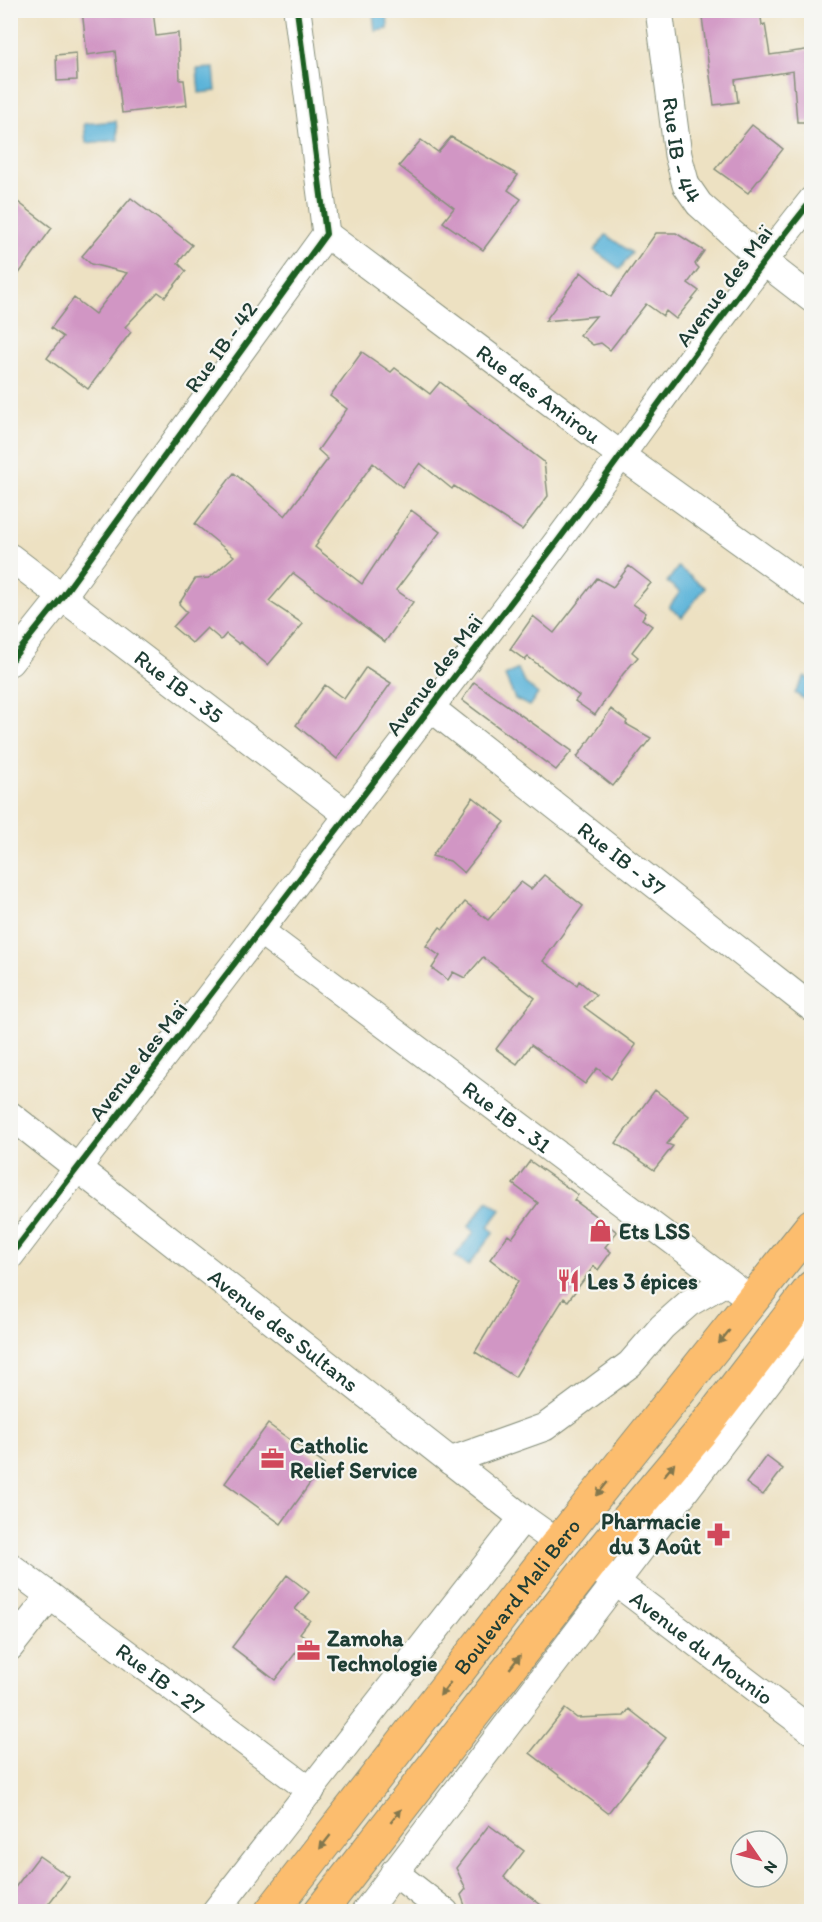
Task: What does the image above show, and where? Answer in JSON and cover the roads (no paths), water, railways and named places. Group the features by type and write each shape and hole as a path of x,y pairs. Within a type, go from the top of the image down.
{"main road":[{"name":"Boulevard Mali Bero","path":"271,1911 558,1543 812,1225"},
{"name":"Boulevard Mali Bero","path":"320,1911 603,1572 699,1434 812,1286"}],"street":[{"path":"297,10 326,234"},
{"name":"Rue IB - 44","path":"659,10 678,155 686,185 699,204 763,261 812,299"},
{"name":"Avenue des Maï","path":"10,1256 432,708 622,456 763,261 812,200"},
{"name":"Rue des Amirou","path":"326,234 622,456 812,593"},
{"name":"Rue IB - 42","path":"10,662 62,597 326,234"},
{"name":"Rue IB - 35","path":"10,557 349,816"},
{"name":"Rue IB - 37","path":"432,708 812,1008"},
{"name":"Rue IB - 31","path":"260,931 753,1301"},
{"name":"Avenue des Sultans","path":"10,1114 450,1461 558,1543"},
{"path":"782,1263 812,1286"},
{"path":"450,1461 545,1427 630,1364 662,1327 689,1304 725,1282"},
{"name":"Boulevard Mali Bero","path":"365,1911 603,1572 812,1324"},
{"name":"Boulevard Mali Bero","path":"215,1911 523,1518"},
{"name":"Rue IB - 27","path":"10,1566 311,1791"},
{"name":"Avenue du Mounio","path":"603,1572 812,1731"},
{"path":"10,1647 50,1596"},
{"path":"394,1872 445,1911"}],"water":[{"path":"373,11 387,11 388,29 375,31"},
{"path":"214,68 216,91 199,93 197,69"},
{"path":"116,121 118,140 86,143 84,124"},
{"path":"606,235 632,253 620,269 594,250"},
{"path":"678,567 705,588 682,617 669,607 680,592 667,582"},
{"path":"518,669 525,683 538,694 529,706 515,699 505,676"},
{"path":"805,676 811,681 811,704 795,693"},
{"path":"488,1200 501,1210 488,1227 494,1232 468,1266 455,1256 474,1232 468,1227"}],"place":[{"name":"Ets LSS","path":"601,1231"},
{"name":"Les 3 épices","path":"569,1281"},
{"name":"Catholic Relief Service","path":"272,1458"},
{"name":"Pharmacie du 3 Août","path":"719,1534"},
{"name":"Zamoha Technologie","path":"309,1651"}]}
